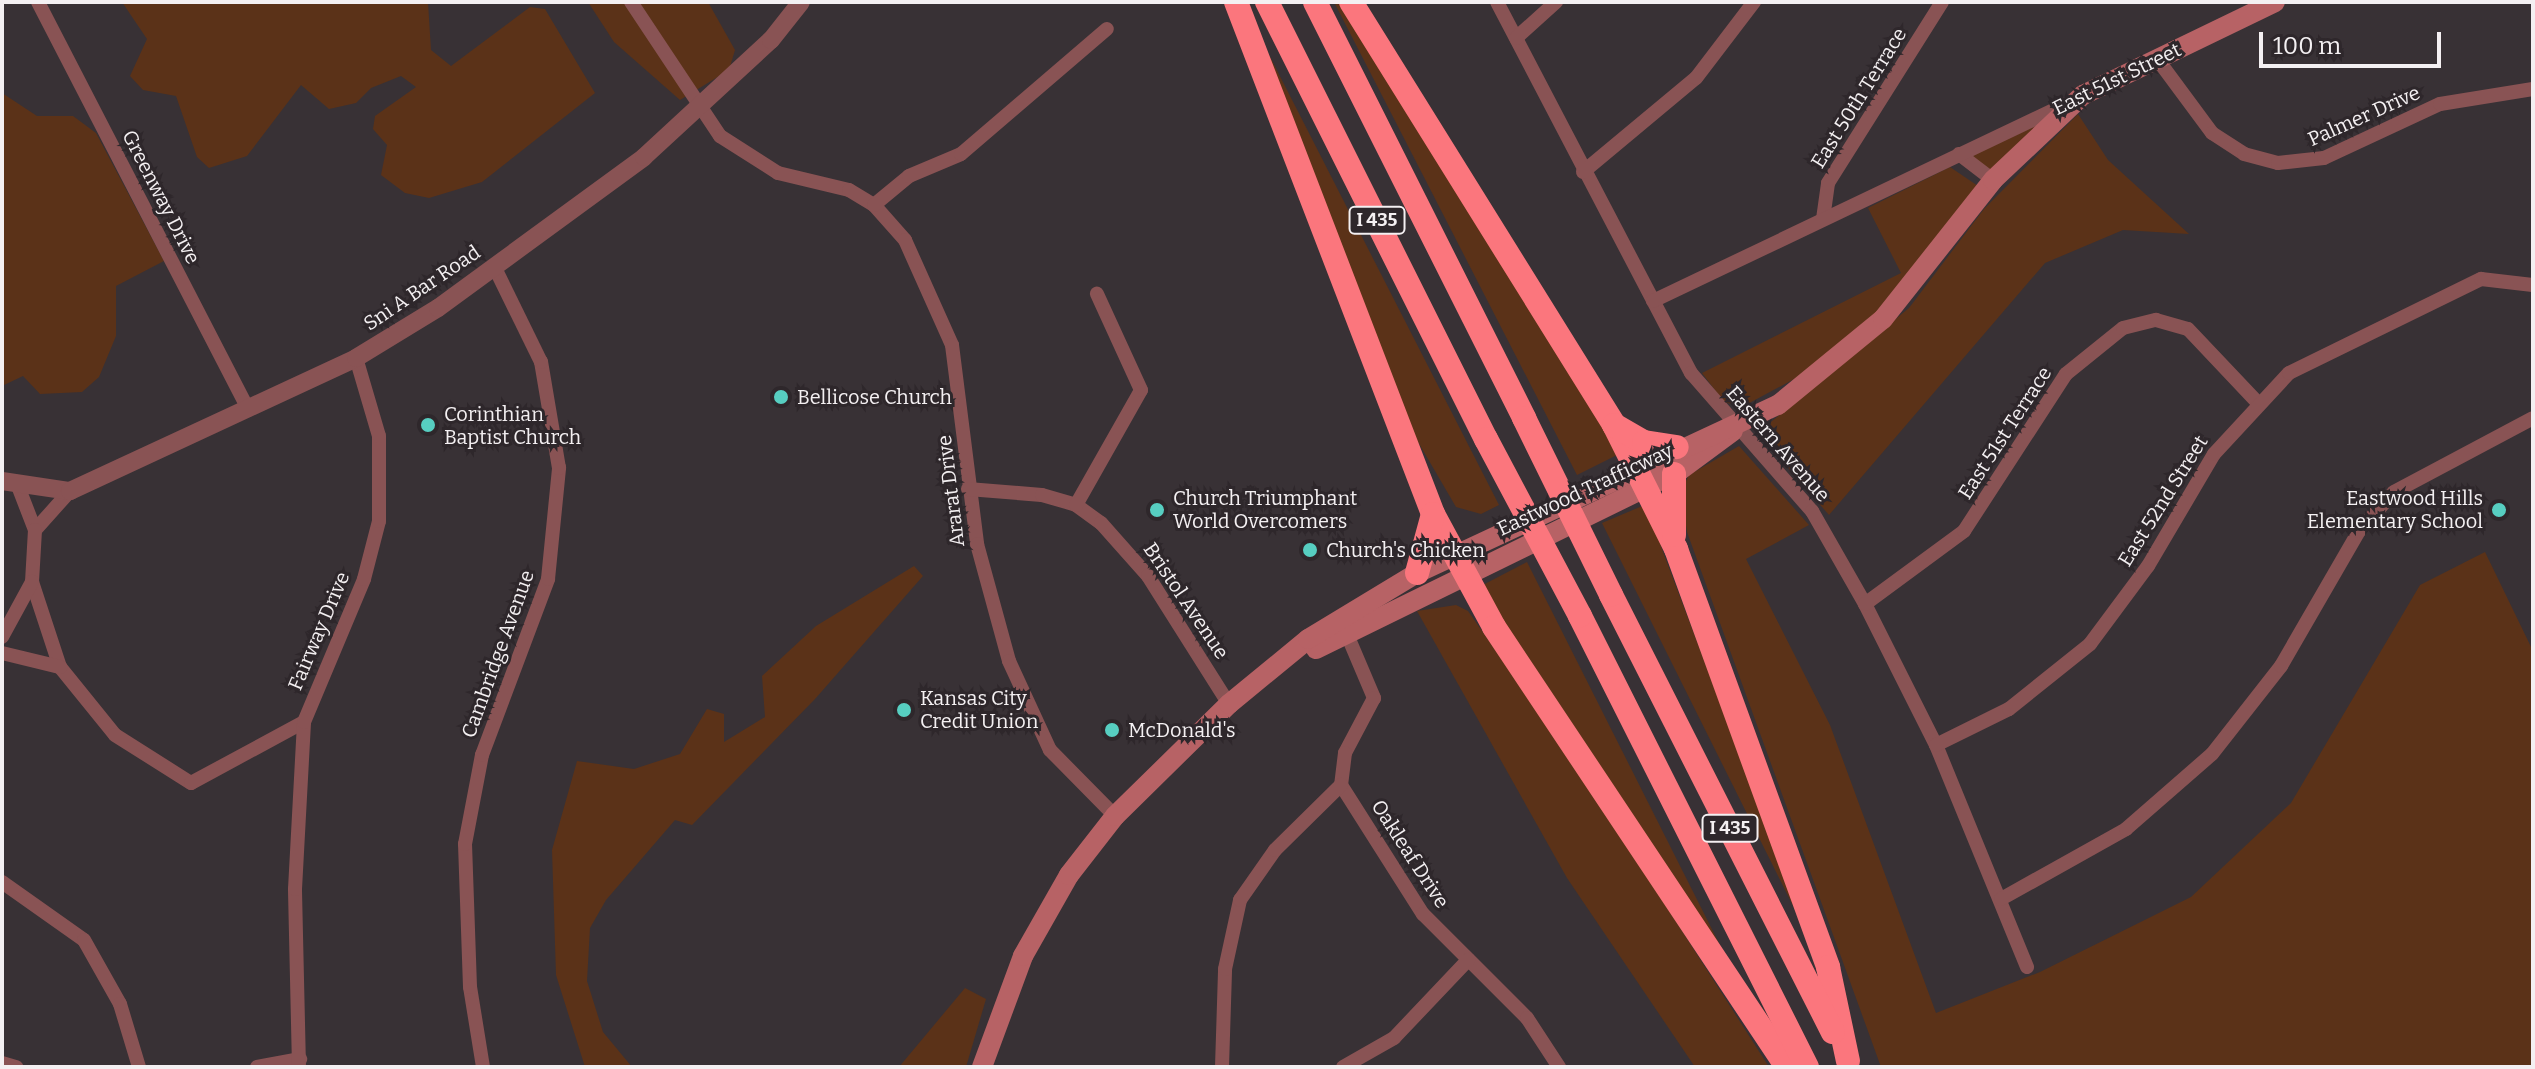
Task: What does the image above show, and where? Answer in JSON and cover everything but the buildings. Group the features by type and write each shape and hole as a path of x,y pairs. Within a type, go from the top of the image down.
{"highway":[{"path":"1236,2 1433,514 1466,577 1766,1045 1787,1067"},
{"name":"I 435","path":"1267,2 1807,1067"},
{"name":"I 435","path":"1315,2 1849,1064"},
{"path":"1351,2 1614,425 1676,549 1828,967 1849,1064"},
{"path":"1614,425 1644,442 1677,447"},
{"path":"1674,474 1676,549"},
{"path":"1417,573 1433,514"}],"main road":[{"name":"East 51st Street","path":"2083,95 2275,2"},
{"name":"Eastwood Trafficway","path":"1278,666 1674,474 1736,428 1778,405 1883,319 1993,180 2083,95"},
{"name":"Eastwood Trafficway","path":"987,1066 1023,956 1069,875 1115,816 1229,704 1278,666 1417,573 1635,466 1677,447 1736,428"}],"street":[{"name":"Greenway Drive","path":"38,2 249,410"},
{"name":"Ararat Drive","path":"631,2 701,108 744,157 778,173 829,182 874,205 905,240 952,345 968,489 990,604 1034,720 1070,778 1115,816"},
{"name":"Sni A Bar Road","path":"10,483 70,491 356,358 494,266 701,108 801,2"},
{"name":"Eastern Avenue","path":"1497,2 1583,172 1691,373 1736,428 1812,511 1865,604 1936,745 2027,967"},
{"path":"1516,38 1556,2"},
{"path":"1583,172 1696,78 1754,2"},
{"name":"East 50th Terrace","path":"1823,219 1828,183 1942,2"},
{"path":"874,205 909,176 961,154 1107,29"},
{"name":"Palmer Drive","path":"2158,60 2212,133 2244,154 2278,163 2324,158 2440,104 2533,89"},
{"name":"East 51st Street","path":"1653,301 2083,95"},
{"path":"1959,154 1993,180"},
{"name":"Cambridge Avenue","path":"483,1067 470,987 465,844 482,755 548,579 559,468 541,362 494,266"},
{"name":"East 52nd Street","path":"1936,745 2009,709 2090,644 2148,566 2214,454 2257,402 2289,373 2413,307 2481,279 2533,285"},
{"path":"968,489 1076,505 1141,390 1097,294"},
{"name":"East 51st Terrace","path":"1865,604 1964,531 2066,374 2123,328 2156,320 2188,329 2257,402"},
{"name":"Fairway Drive","path":"299,1063 295,889 304,722 364,579 379,521 379,436 356,358"},
{"path":"2001,899 2126,829 2212,754 2281,666 2359,531 2394,492 2533,418"},
{"path":"10,483 35,530 32,582 60,667 115,735 191,783 304,722"},
{"path":"35,530 70,491"},
{"name":"Bristol Avenue","path":"1076,505 1140,566 1229,704"},
{"path":"2,637 32,582"},
{"path":"1222,1067 1225,969 1240,900 1275,850 1341,785 1345,753 1374,698 1346,632"},
{"path":"2,653 60,667"},
{"name":"Oakleaf Drive","path":"1341,785 1423,914 1527,1018 1559,1067"},
{"path":"2,882 84,940 120,1004 139,1067"},
{"path":"1343,1067 1394,1038 1468,960"},
{"path":"2,1063 16,1067"},
{"path":"257,1067 299,1063"}],"shaded area":[{"path":"122,2 428,2 431,50 451,66 530,7 545,9 595,93 482,182 429,198 405,193 381,175 387,145 373,129 375,116 416,87 401,76 371,88 356,103 329,109 301,85 247,156 209,168 197,157 176,96 143,90 130,76 147,39"},
{"path":"588,2 708,2 735,50 729,70 680,100 614,42"},
{"path":"1334,2 1339,2 1621,453 1577,475"},
{"path":"1266,49 1499,505 1481,514 1456,507 1407,423"},
{"path":"2,93 37,116 73,116 96,133 164,261 116,286 116,336 99,377 82,392 40,394 23,376 2,386"},
{"path":"2078,114 2108,160 2189,234 2123,230 2045,263 1829,515 1764,440 1766,426 1909,308 1984,209"},
{"path":"2044,118 1990,171 1973,157 1973,151"},
{"path":"1950,167 1978,186 1882,311 1796,378 1742,407 1724,402 1702,373 1901,273 1868,208"},
{"path":"1739,446 1809,525 1746,559 1830,725 1936,1013 2040,972 2191,897 2291,803 2420,585 2485,552 2533,651 2533,1067 1881,1067 1687,532 1681,491 1689,475"},
{"path":"1647,504 1663,552 1809,938 1602,523"},
{"path":"1527,562 1741,987 1477,588"},
{"path":"914,566 923,576 815,699 692,825 675,820 606,900 590,928 587,981 603,1032 632,1067 585,1067 556,975 552,850 577,761 634,769 680,754 707,709 724,714 724,742 765,717 762,676 816,626"},
{"path":"1456,605 1468,611 1572,759 1769,1067 1695,1067 1567,878 1417,611"},
{"path":"965,988 986,999 966,1067 899,1067"}],"place":[{"name":"Bellicose Church","path":"781,397"},
{"name":"Corinthian Baptist Church","path":"428,425"},
{"name":"Church Triumphant World Overcomers","path":"1157,510"},
{"name":"Eastwood Hills Elementary School","path":"2499,510"},
{"name":"Church's Chicken","path":"1310,550"},
{"name":"Kansas City Credit Union","path":"904,710"},
{"name":"McDonald's","path":"1112,730"}]}
